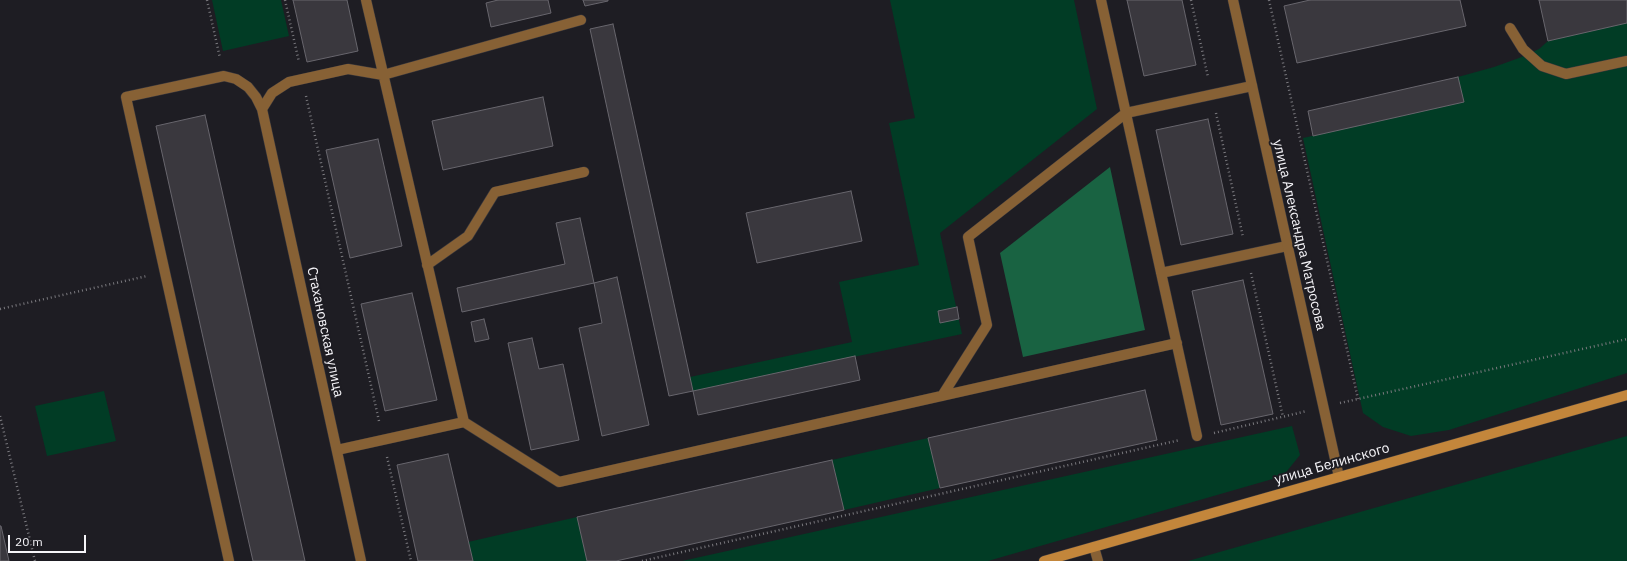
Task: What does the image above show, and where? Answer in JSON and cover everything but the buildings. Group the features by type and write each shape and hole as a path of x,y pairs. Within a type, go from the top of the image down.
{"street":[{"path":"366,0 464,422 559,482 1177,343"},
{"path":"1101,0 1198,436"},
{"name":"улица Александра Матросова","path":"1233,0 1339,477"},
{"path":"262,109 272,93 289,82 348,69 383,75 581,20"},
{"path":"1510,28 1523,49 1542,66 1566,74 1627,62"},
{"name":"Стахановская улица","path":"224,76 236,79 248,87 256,97 262,109 361,561"},
{"path":"224,76 126,97 229,561"},
{"path":"942,396 987,325 968,237 1126,113 1252,86"},
{"path":"427,265 468,236 495,192 584,172"},
{"path":"1162,274 1287,246"},
{"name":"улица Белинского","path":"1044,561 1627,395"},
{"path":"337,450 464,422"},
{"path":"1094,547 1098,561"}],"path":[{"path":"207,0 224,76"},
{"path":"285,0 411,561"},
{"path":"1191,0 1283,417"},
{"path":"1269,0 1358,399"},
{"path":"0,309 165,272"},
{"path":"642,561 1627,339"},
{"path":"0,416 34,561"}],"green space":[{"path":"212,0 281,0 289,36 223,51"},
{"path":"890,0 1074,0 1097,109 940,233 962,334 693,391 690,377 852,342 839,282 919,265 889,123 915,118"},
{"path":"1627,23 1627,373 1449,430 1411,436 1383,427 1363,413 1303,138 1463,102 1458,77 1519,58 1539,49 1548,41"},
{"path":"1110,167 1145,330 1023,357 1000,253"},
{"path":"104,391 116,441 47,456 35,406"},
{"path":"1292,426 1300,455 1283,476 988,561 682,561"},
{"path":"1627,436 1627,561 1188,561"},
{"path":"928,438 940,488 844,510 832,460"},
{"path":"577,517 587,561 473,561 468,542"}]}
